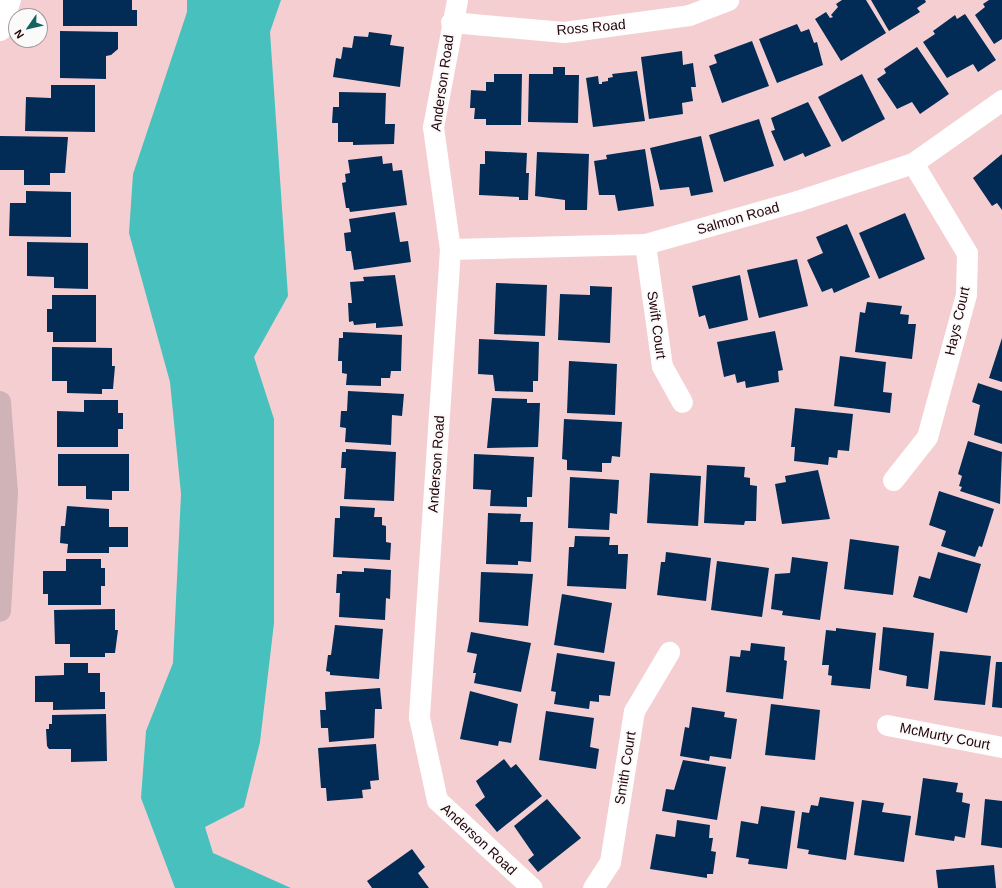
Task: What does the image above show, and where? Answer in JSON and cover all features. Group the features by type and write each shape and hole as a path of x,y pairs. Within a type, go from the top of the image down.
{"street":[{"path":"0,30 10,0"},
{"name":"Anderson Road","path":"457,0 451,22 433,127 450,249 419,717 437,800 532,888"},
{"name":"Ross Road","path":"451,22 564,32 689,15 728,0"},
{"name":"Salmon Road","path":"450,249 645,244 797,201 913,163 1002,100"},
{"name":"Hays Court","path":"893,480 927,438 966,294 967,253 913,163"},
{"name":"Swift Court","path":"645,244 662,366 682,402"},
{"path":"0,402 4,492 0,611"},
{"name":"Smith Court","path":"593,888 610,862 634,711 669,652"},
{"name":"McMurty Court","path":"887,725 1002,748"}],"water":[{"path":"187,0 281,0 270,32 288,296 254,357 274,419 274,623 260,742 244,807 205,827 213,853 291,888 175,888 141,798 146,731 173,663 181,494 170,382 129,233 133,174 187,12"}],"building":[{"path":"63,0 132,0 132,10 137,10 137,26 63,26"},
{"path":"842,0 866,0 886,33 841,61 815,19 826,12 830,18 833,17 831,15 838,7 836,4"},
{"path":"871,0 925,0 926,2 917,8 920,12 889,31"},
{"path":"989,0 1002,0 1002,39 994,44 975,15 985,7 983,4"},
{"path":"965,14 996,60 978,72 973,64 947,78 923,42 935,34 933,31 955,15 957,19"},
{"path":"797,24 801,32 809,29 814,43 817,42 823,65 777,83 759,39"},
{"path":"60,31 118,32 118,49 111,55 106,56 106,79 60,78"},
{"path":"369,32 392,35 390,45 404,47 400,87 333,77 336,58 341,59 343,47 352,48 354,36 368,37"},
{"path":"752,41 769,86 722,103 709,66 717,63 714,55"},
{"path":"917,47 949,94 920,114 912,102 897,109 877,79 886,73 884,69"},
{"path":"682,51 683,65 693,63 696,87 691,87 693,101 682,103 683,114 649,119 641,57"},
{"path":"553,67 565,67 565,75 579,75 578,123 528,122 529,74 553,74"},
{"path":"637,71 645,121 593,127 586,78 598,76 599,84 602,84 602,82 608,81 608,78 613,77 612,74"},
{"path":"494,74 522,74 521,125 486,125 486,119 474,119 475,108 470,108 471,90 486,91 486,82 494,82"},
{"path":"862,74 885,119 842,142 818,97"},
{"path":"51,85 95,85 95,132 25,131 26,97 51,98"},
{"path":"339,92 386,93 385,124 395,124 394,144 353,145 353,142 338,142 338,123 332,123 333,107 339,107"},
{"path":"808,102 831,146 805,157 803,153 784,161 771,131 775,130 771,118"},
{"path":"759,119 774,166 724,182 709,135"},
{"path":"0,136 68,137 65,173 50,173 50,185 24,185 24,170 0,170"},
{"path":"701,136 713,192 691,196 689,187 660,190 650,148"},
{"path":"645,149 654,206 618,211 615,195 599,195 594,161 607,159 606,155"},
{"path":"485,151 527,153 526,173 529,173 528,200 519,200 519,197 479,195 480,164 485,164"},
{"path":"537,152 589,154 587,210 565,210 565,200 535,196"},
{"path":"1002,154 1002,210 997,203 992,206 973,178"},
{"path":"382,156 383,164 392,163 393,171 402,170 407,205 350,212 349,208 346,208 342,183 346,182 345,174 350,173 348,160"},
{"path":"26,191 71,192 71,237 9,236 10,203 26,203"},
{"path":"395,212 400,242 408,241 411,262 354,270 351,251 346,251 344,233 351,232 349,219"},
{"path":"905,213 925,259 879,279 859,233"},
{"path":"847,224 870,277 834,293 832,288 822,292 807,260 823,253 816,237"},
{"path":"27,242 88,243 88,289 54,288 54,277 27,276"},
{"path":"797,259 808,306 759,318 747,270"},
{"path":"395,275 403,326 376,328 376,323 354,325 353,321 349,322 348,303 352,303 350,282 364,281 363,277"},
{"path":"740,275 748,320 709,329 705,315 699,317 692,286"},
{"path":"496,283 547,285 545,336 494,334"},
{"path":"590,286 612,287 610,343 558,340 560,294 590,295"},
{"path":"52,295 96,295 96,342 53,342 53,332 47,332 47,309 52,309"},
{"path":"867,302 902,306 900,314 909,315 908,324 916,324 912,359 855,352 860,312 865,313"},
{"path":"775,331 783,370 778,371 779,382 746,388 745,381 737,383 735,374 724,377 717,342"},
{"path":"343,332 402,335 401,371 391,371 390,378 381,378 381,386 346,385 347,374 342,373 342,361 338,361 339,338 343,338"},
{"path":"1002,338 1002,382 989,378"},
{"path":"479,339 539,342 538,381 533,381 533,392 495,391 493,375 478,374"},
{"path":"52,347 112,348 112,366 115,366 113,389 102,389 102,394 67,393 67,381 52,381"},
{"path":"840,356 886,362 883,392 892,393 890,413 834,406"},
{"path":"569,361 617,364 615,415 567,413"},
{"path":"978,383 1002,391 1002,444 974,435 980,405 972,402"},
{"path":"348,391 404,394 402,416 392,415 391,445 345,442 346,428 340,427 341,411 347,411"},
{"path":"492,398 527,399 527,403 540,403 538,447 487,448"},
{"path":"84,400 118,400 118,413 123,413 123,429 118,429 118,447 57,447 57,411 84,412"},
{"path":"795,408 853,414 849,451 838,450 837,458 829,457 828,465 794,461 795,447 791,447"},
{"path":"564,419 622,422 620,457 612,456 611,463 602,463 602,472 567,470 567,460 562,459"},
{"path":"968,441 1002,452 1000,504 960,491 962,487 959,486 962,476 958,474"},
{"path":"346,449 396,452 394,501 344,499 346,468 341,468 342,452 346,452"},
{"path":"58,454 129,454 129,491 112,491 112,500 86,499 86,486 58,486"},
{"path":"474,454 534,457 532,497 527,497 527,507 490,506 491,490 473,489"},
{"path":"707,465 745,467 744,477 750,478 750,485 757,486 756,521 745,521 744,525 704,523"},
{"path":"818,470 830,519 782,524 775,484 786,482 785,476"},
{"path":"650,473 701,476 698,526 647,523"},
{"path":"570,477 619,480 617,514 610,513 609,530 568,528"},
{"path":"939,491 994,509 982,547 979,546 975,557 941,546 946,531 929,525"},
{"path":"67,506 109,509 109,527 128,527 128,547 109,547 109,553 67,553 68,544 60,543 61,526 65,526"},
{"path":"340,506 375,508 374,517 382,517 382,525 386,526 386,542 391,543 390,560 333,557 335,518 340,518"},
{"path":"488,513 521,514 520,522 533,522 531,562 518,561 518,565 486,564"},
{"path":"575,536 610,537 609,545 618,545 618,554 628,554 626,589 567,586 569,547 574,547"},
{"path":"850,539 899,546 893,595 844,589"},
{"path":"666,552 711,558 706,601 657,595 661,562 665,562"},
{"path":"938,552 981,564 967,613 913,597 919,576 930,579"},
{"path":"792,557 828,562 820,620 782,615 783,611 771,609 775,574 790,573"},
{"path":"66,559 101,559 101,568 105,568 105,586 101,586 101,605 48,605 48,594 43,594 43,571 66,571"},
{"path":"717,561 769,568 762,617 711,610"},
{"path":"364,568 391,570 390,599 386,598 385,620 339,617 340,593 336,593 337,574 342,574 342,571 364,572"},
{"path":"481,572 533,574 528,626 479,622"},
{"path":"562,594 612,603 604,653 554,645"},
{"path":"115,609 115,630 118,630 115,653 105,653 105,657 70,657 70,644 55,644 54,610"},
{"path":"335,625 383,629 379,679 330,675 330,672 326,671 328,655 331,655"},
{"path":"883,627 934,633 928,689 906,686 907,676 879,670"},
{"path":"836,628 876,633 870,689 831,685 832,676 828,675 829,665 822,665 826,630 836,631"},
{"path":"471,632 531,643 521,692 474,683 476,673 473,673 477,654 467,652"},
{"path":"751,643 785,647 784,660 787,661 783,699 726,692 730,656 740,657 741,650 750,651"},
{"path":"940,651 991,656 985,705 934,700"},
{"path":"557,653 615,662 610,696 599,695 599,702 590,701 589,709 554,704 556,692 551,691"},
{"path":"996,662 1002,662 1002,708 992,707"},
{"path":"64,663 88,663 88,673 100,673 100,692 105,692 105,709 53,710 53,702 35,702 35,676 64,675"},
{"path":"380,688 382,709 375,709 374,738 329,742 328,728 321,728 320,710 326,710 325,692"},
{"path":"470,691 518,704 511,743 499,741 498,746 460,739"},
{"path":"771,704 820,710 815,760 765,755"},
{"path":"692,707 725,712 724,717 737,719 731,759 710,756 709,761 680,756 685,727 689,728"},
{"path":"546,711 594,718 590,747 599,749 596,769 539,760"},
{"path":"106,714 107,761 71,762 71,749 49,749 47,746 46,729 49,729 49,724 52,724 52,715"},
{"path":"376,744 379,780 370,781 371,789 362,790 363,798 327,801 326,788 321,788 318,748"},
{"path":"504,759 511,768 516,764 542,796 497,832 475,805 485,797 476,781"},
{"path":"683,760 726,767 717,820 662,811 666,789 674,790"},
{"path":"923,778 958,783 956,792 963,793 962,802 970,804 965,838 955,836 954,841 915,835"},
{"path":"820,797 854,802 846,860 808,854 809,850 797,848 802,812 809,813 811,805 818,806"},
{"path":"547,799 581,838 538,872 528,860 534,855 514,826"},
{"path":"985,799 1002,801 1002,848 981,845"},
{"path":"862,800 884,803 882,812 911,816 904,862 854,855"},
{"path":"761,806 795,811 787,869 748,864 749,859 736,857 741,821 758,824"},
{"path":"677,820 710,825 709,838 713,838 711,851 716,852 713,874 707,874 707,878 650,869 656,834 675,837"},
{"path":"412,849 425,867 418,873 429,888 372,888 367,881"},
{"path":"994,865 996,888 938,888 936,870"}]}
